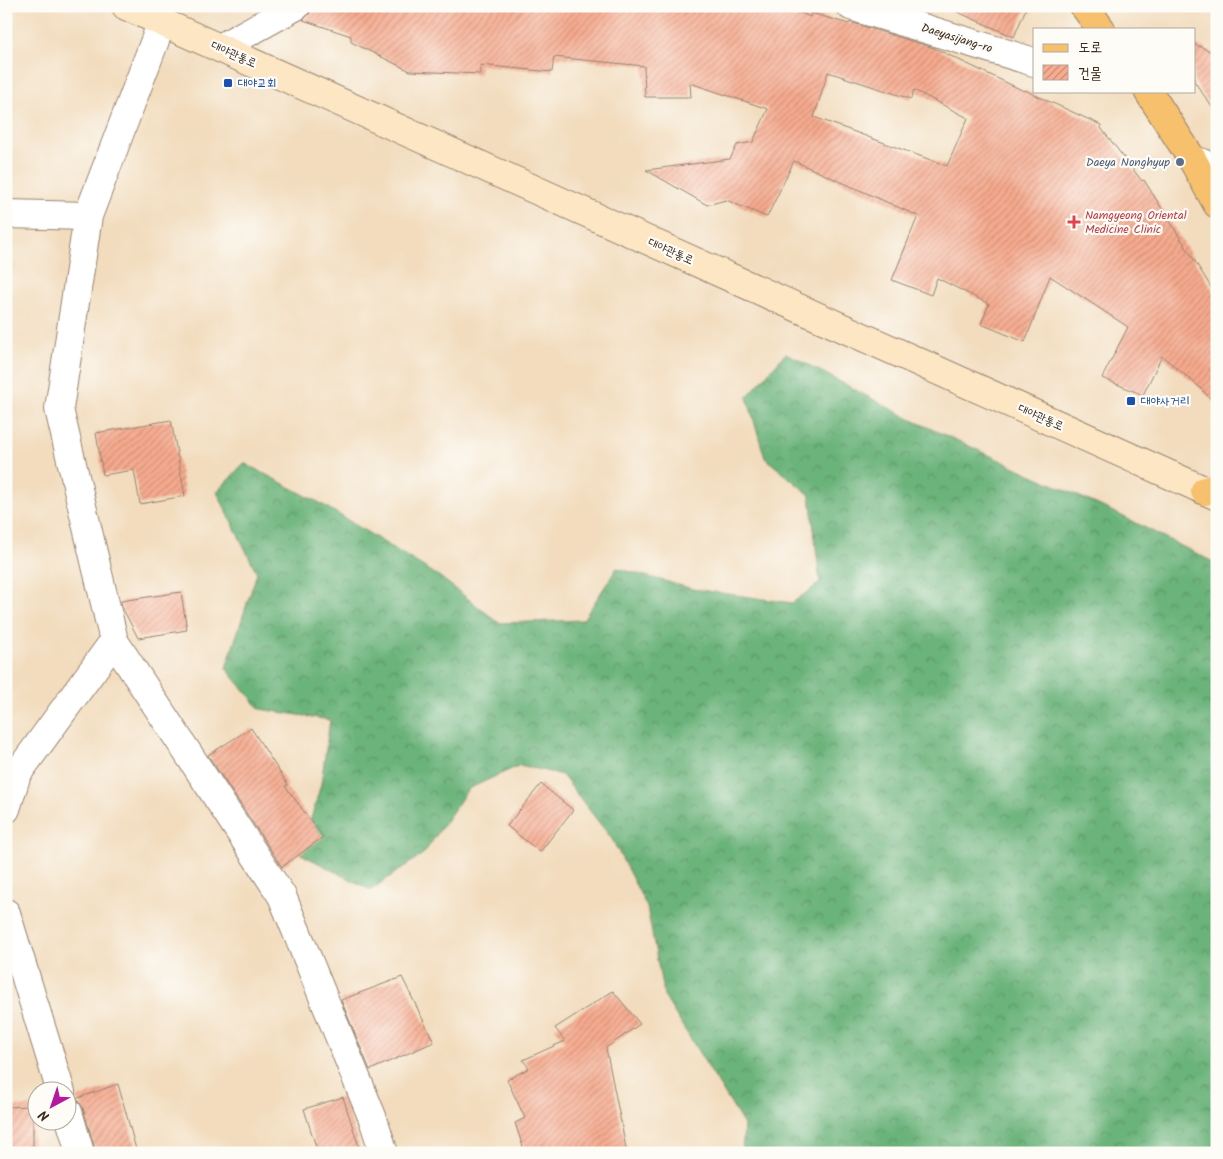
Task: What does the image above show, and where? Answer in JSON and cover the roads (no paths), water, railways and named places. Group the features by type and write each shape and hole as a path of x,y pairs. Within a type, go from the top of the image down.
{"main road":[{"name":"대야관통로","path":"126,6 1213,491"},
{"path":"1084,6 1100,28"},
{"path":"1144,93 1192,159 1217,204"}],"street":[{"path":"220,48 296,6"},
{"name":"Daeyasijang-ro","path":"851,6 1033,62"},
{"path":"162,22 88,216 60,409 114,641 282,896 373,1119 384,1153"},
{"path":"1192,159 1217,169"},
{"path":"6,214 88,216"},
{"path":"6,809 17,774 114,641"},
{"path":"6,914 58,1082"},
{"path":"74,1132 80,1153"}],"place":[{"name":"대야교회","path":"228,83"},
{"name":"Daeya Nonghyup","path":"1180,162"},
{"name":"Namgyeong Oriental Medicine Clinic","path":"1074,222"},
{"name":"대야사거리","path":"1131,401"}]}
